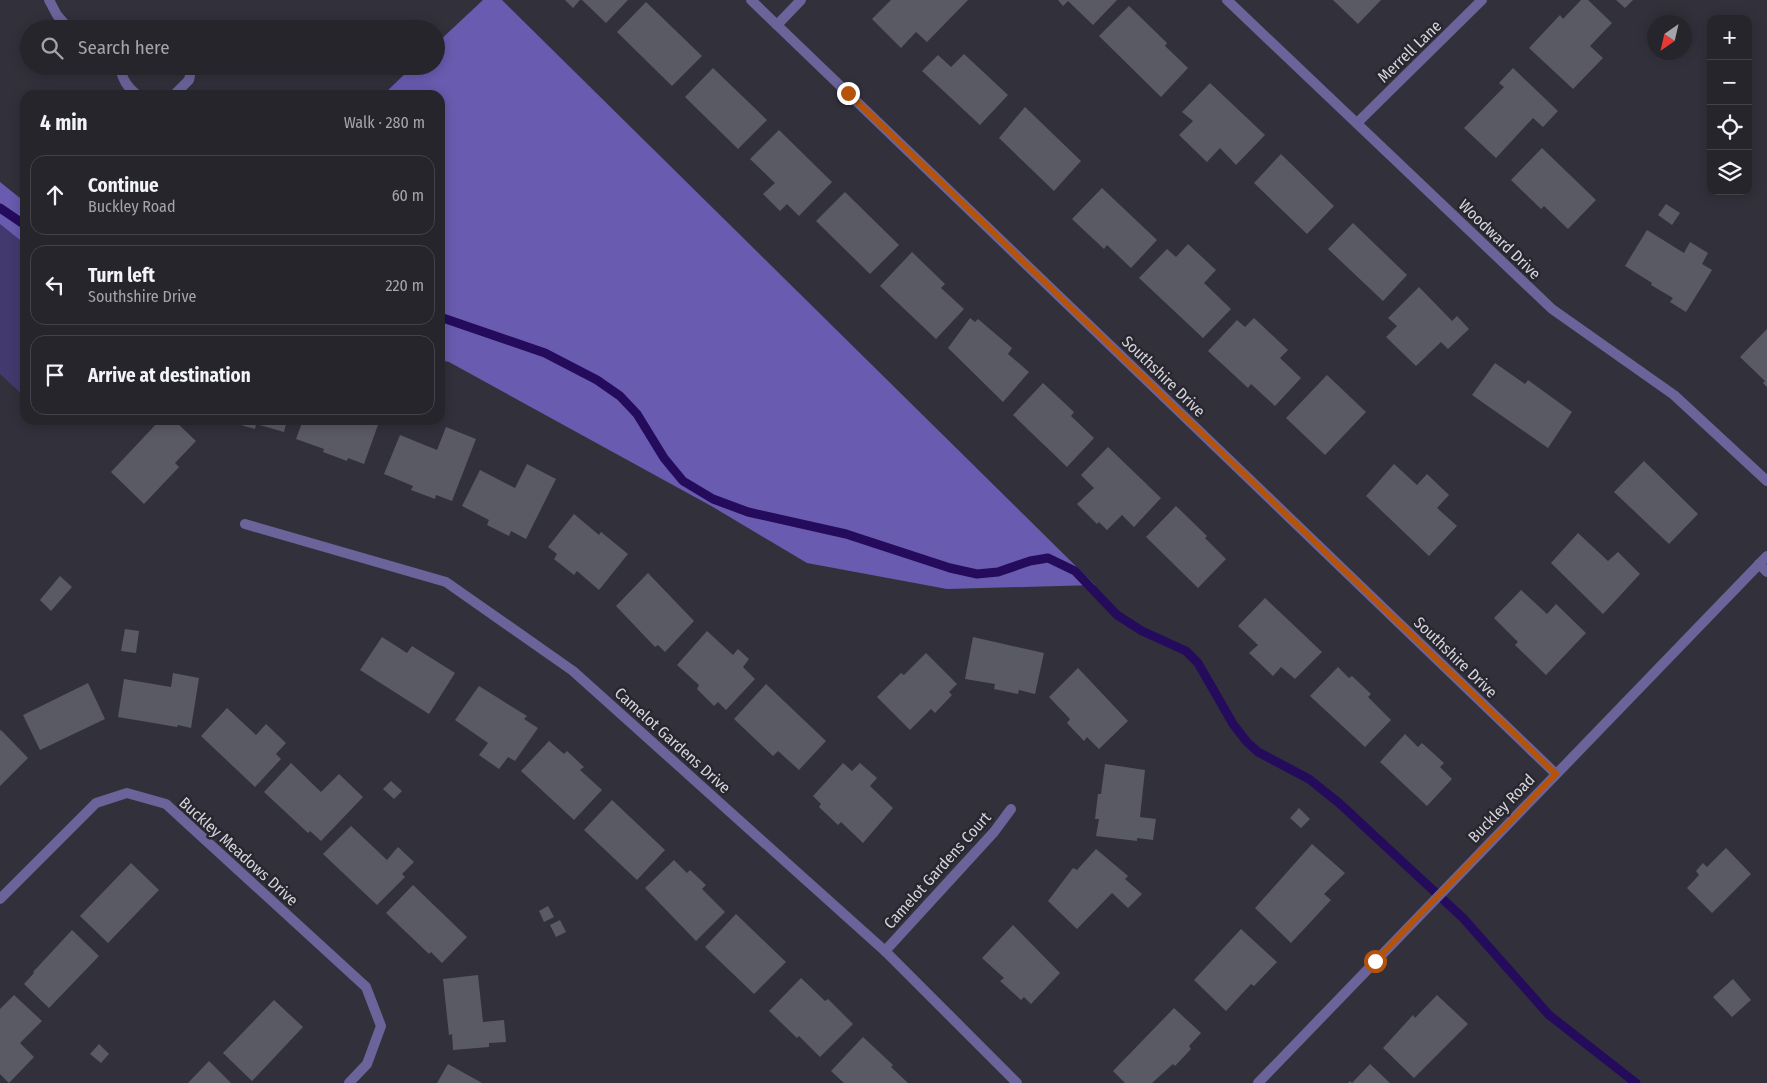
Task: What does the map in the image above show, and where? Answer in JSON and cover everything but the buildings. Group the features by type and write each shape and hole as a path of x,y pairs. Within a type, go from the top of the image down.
{"street":[{"path":"49,0 60,20"},
{"name":"Southshire Drive","path":"752,0 1556,774"},
{"path":"777,25 801,0"},
{"name":"Woodward Drive","path":"1227,0 1552,309 1674,395 1767,481"},
{"name":"Merrell Lane","path":"1356,123 1482,0"},
{"path":"122,75 131,90"},
{"path":"179,90 189,80 190,75"},
{"name":"Camelot Gardens Drive","path":"245,524 446,582 573,671 885,950 1017,1083"},
{"name":"Buckley Road","path":"1258,1083 1767,556"},
{"path":"1759,564 1767,572"},
{"name":"Buckley Meadows Drive","path":"0,899 96,803 126,793 166,804 366,987 382,1026 367,1064 349,1083"},
{"name":"Camelot Gardens Court","path":"885,950 994,832 1011,808"}],"shaded area":[{"path":"483,0 502,0 1095,585 947,589 807,563 713,507 445,361 445,90 388,90 404,75 445,75 445,36"},
{"path":"0,182 20,198 20,240 0,224"},
{"path":"0,224 20,240 20,392 0,374"}],"waterway":[{"path":"0,208 20,222"},
{"path":"445,319 545,353 597,380 620,396 637,414 664,458 683,481 713,499 748,512 846,534 950,568 977,574 998,572 1030,561 1048,558 1075,571 1117,615 1142,631 1186,651 1198,663 1233,724 1247,742 1258,752 1309,779 1339,803 1463,918 1549,1015 1636,1083"}],"route":[{"path":"848,93 1556,774 1375,961"}]}
